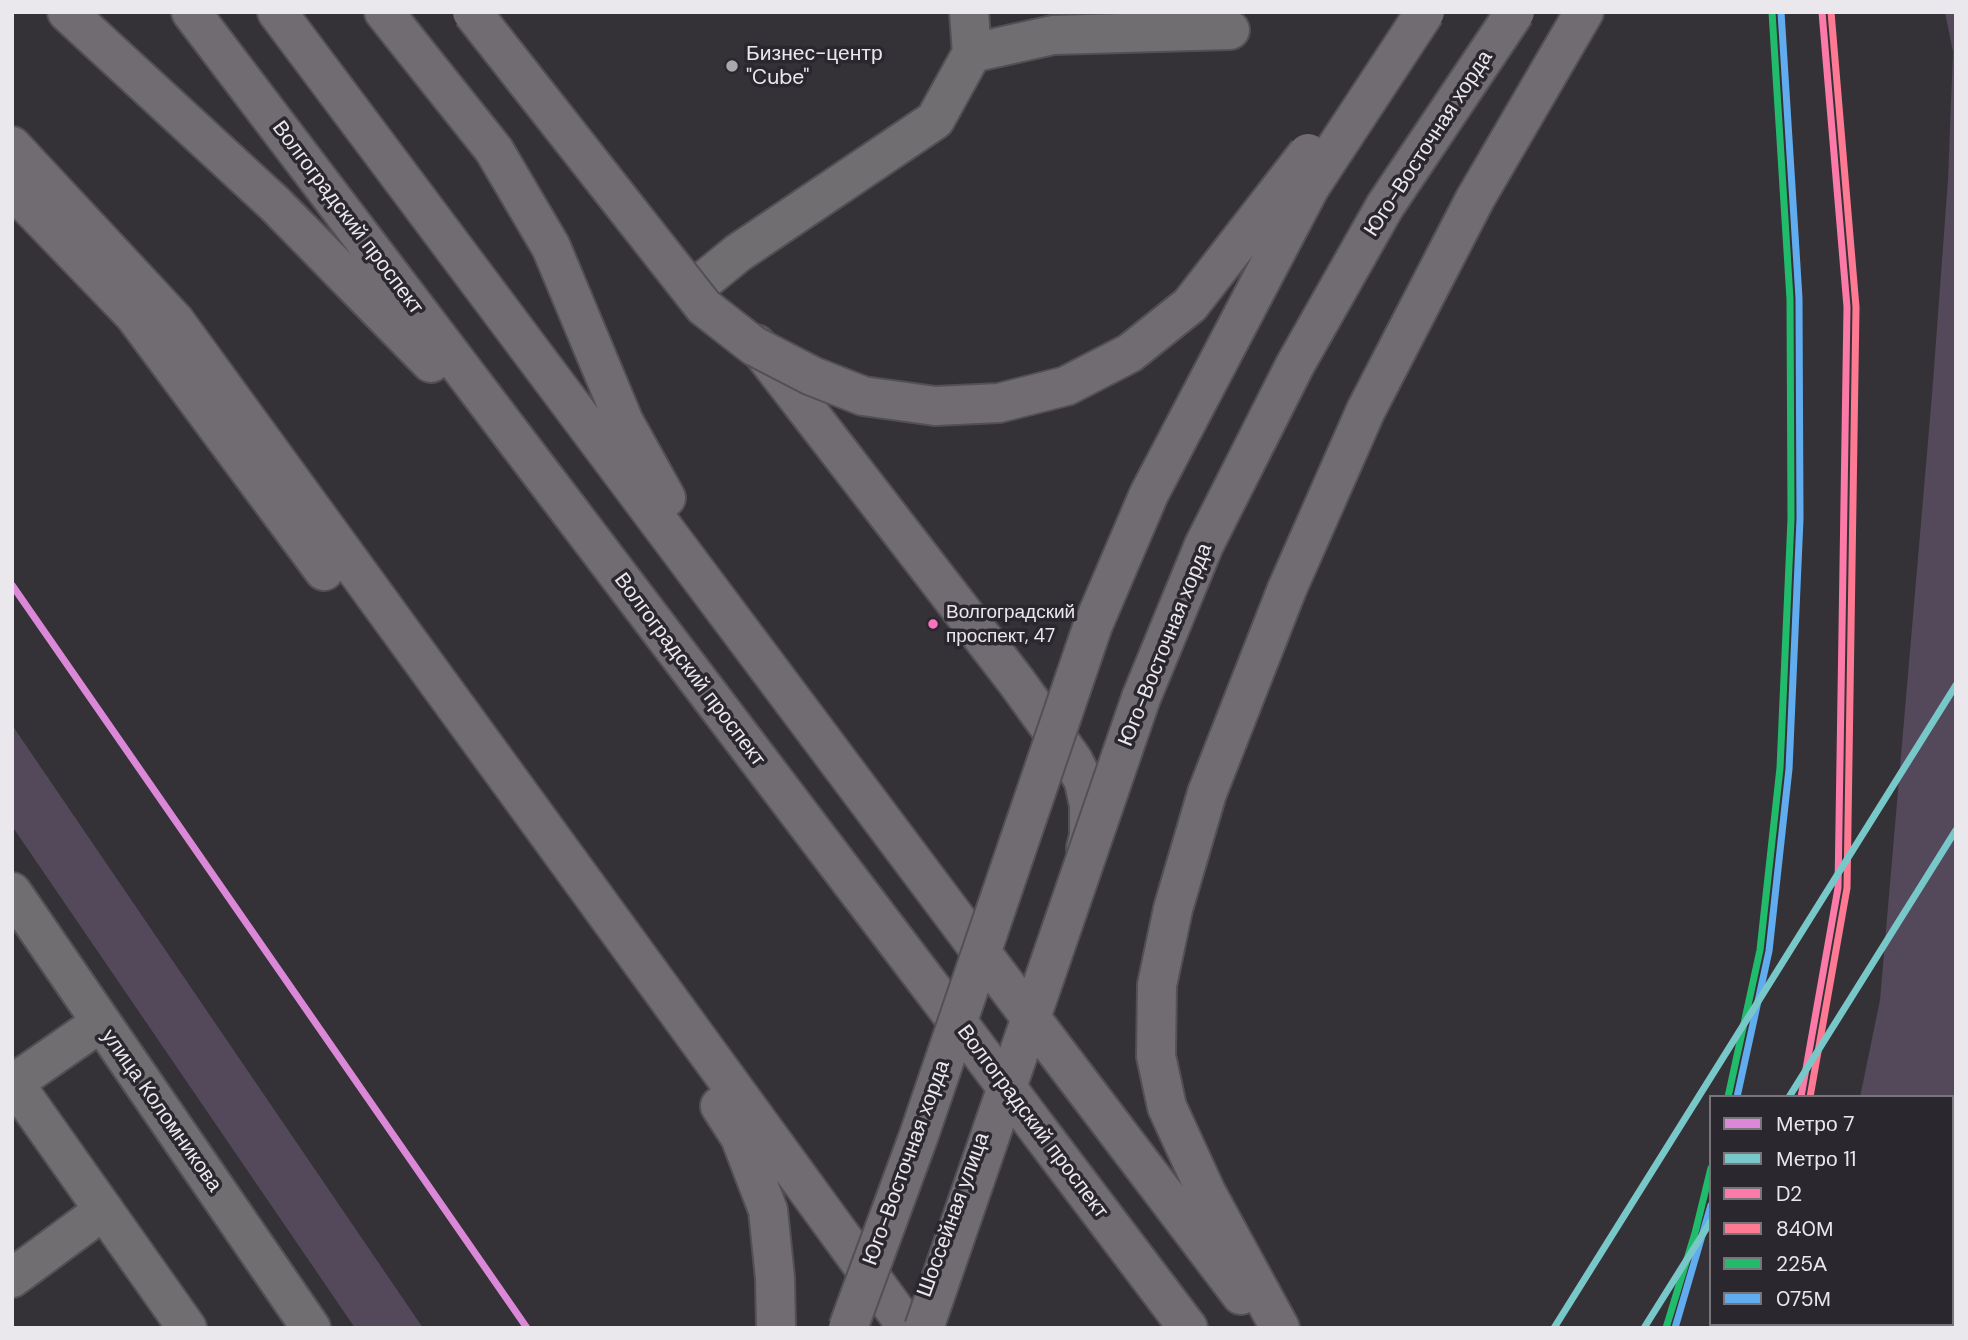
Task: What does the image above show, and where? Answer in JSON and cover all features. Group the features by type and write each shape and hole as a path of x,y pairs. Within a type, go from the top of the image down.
{"main road":[{"path":"67,12 275,204 543,477"},
{"name":"Волгоградский проспект","path":"191,12 1188,1328"},
{"path":"277,12 1265,1328"},
{"path":"384,12 494,150 551,247 624,422 742,632"},
{"path":"472,12 705,307 754,346 812,376 863,396 935,406 999,402 1066,386 1130,353 1190,305 1416,12"},
{"name":"Шоссейная улица","path":"484,12 706,279 1008,671 1073,760 1084,782 1089,805 1089,836 1082,866 911,1328"},
{"name":"Юго-Восточная хорда","path":"848,1328 919,1135 1093,625 1149,494 1310,187 1425,12"},
{"name":"Юго-Восточная хорда","path":"924,1328 1141,698 1204,545 1295,365 1385,206 1516,12"},
{"path":"1280,1328 1206,1192 1167,1107 1156,1056 1157,985 1172,909 1207,793 1287,589 1366,410 1475,199 1584,12"},
{"path":"12,146 175,321 911,1328"},
{"path":"12,192 29,206 134,316 699,1073 740,1137 768,1210 775,1278 776,1328"}],"street":[{"path":"706,279 738,253 935,120 972,53 969,12"},
{"path":"972,53 1053,36 1230,30"},
{"name":"улица Коломникова","path":"12,892 311,1328"},
{"path":"100,1023 14,1083 187,1328"},
{"path":"12,1278 104,1210"}],"shaded area":[{"path":"1945,12 1956,12 1956,1328 1810,1328 1954,1326 1954,1095 1860,1095 1880,1000 1932,395 1948,180 1953,52"},
{"path":"12,725 423,1328 355,1328 12,826"}],"metro line":[{"name":"7","path":"12,585 527,1328"},
{"name":"11","path":"1554,1328 1956,685"},
{"name":"11","path":"1790,1095 1956,830"},
{"name":"11","path":"1644,1328 1709,1224"}],"transit line":[{"name":"225А","path":"1728,1095 1760,950 1780,768 1791,519 1790,299 1772,12"},
{"name":"075М","path":"1737,1095 1769,951 1789,769 1800,519 1799,298 1781,12"},
{"name":"D2","path":"1801,1095 1838,888 1847,307 1822,12"},
{"name":"840М","path":"1810,1095 1847,888 1856,307 1831,12"},
{"name":"225А","path":"1666,1328 1709,1176"},
{"name":"075М","path":"1675,1328 1709,1212"}],"place":[{"name":"Бизнес-центр \"Cube\"","path":"732,66"},
{"name":"Волгоградский проспект, 47","path":"933,624"}]}
